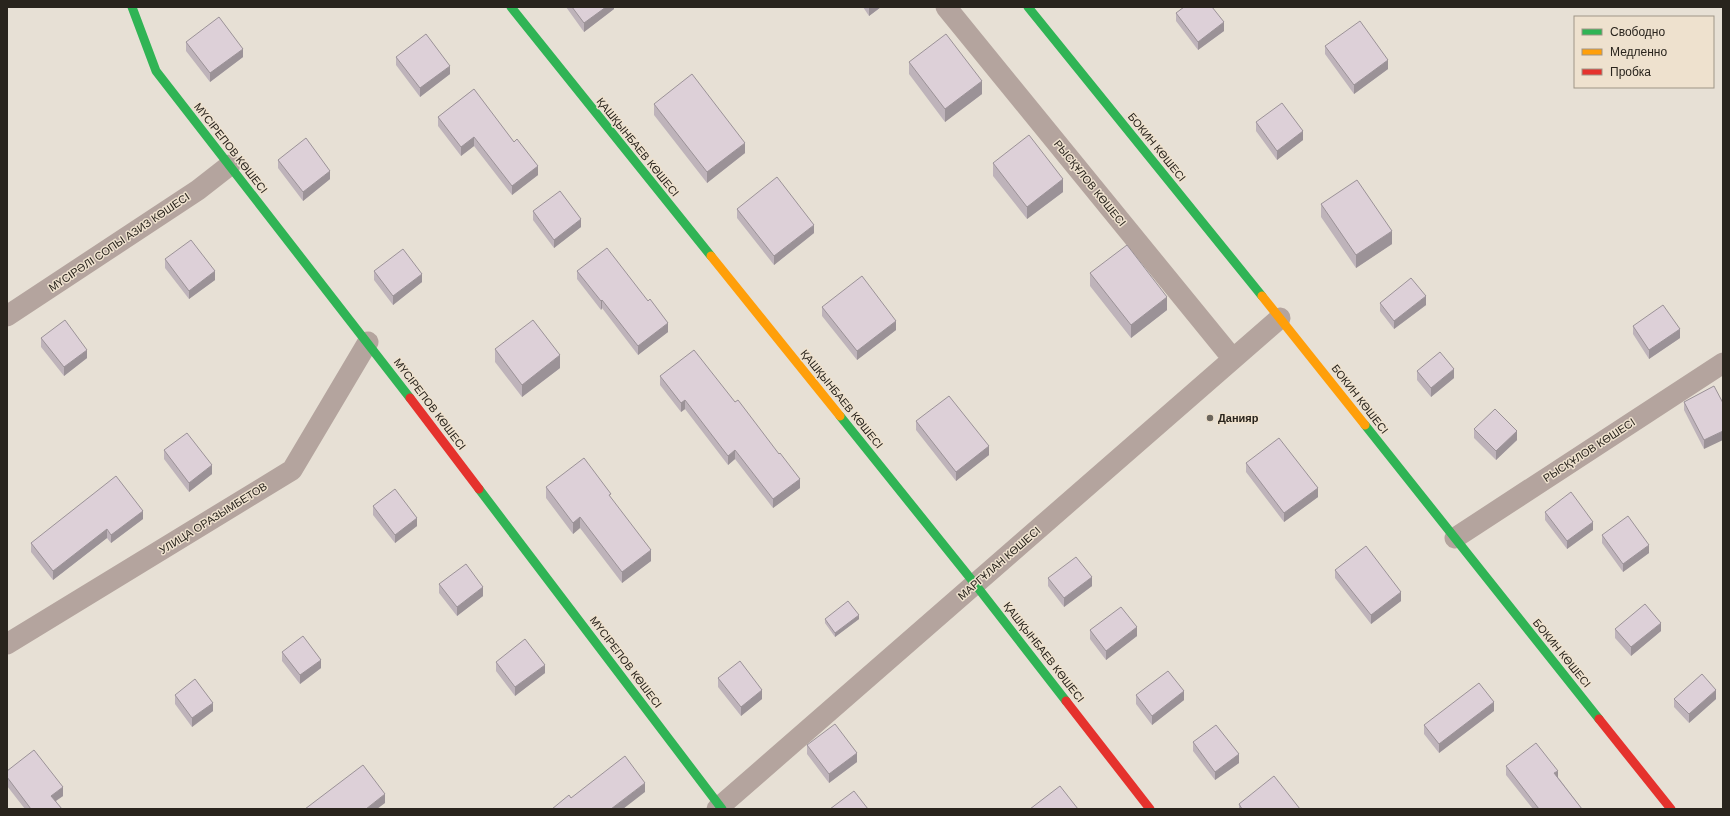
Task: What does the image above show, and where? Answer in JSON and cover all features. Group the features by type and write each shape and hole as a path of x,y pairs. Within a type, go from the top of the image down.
{"street":[{"name":"МҮСІРЕПОВ КӨШЕСІ","path":"132,7 156,71 368,342 720,808"},
{"name":"ҚАШҚЫНБАЕВ КӨШЕСІ","path":"511,7 975,584 1150,809"},
{"name":"РЫСҚҰЛОВ КӨШЕСІ","path":"946,7 1233,359"},
{"name":"БОКИН КӨШЕСІ","path":"1028,7 1280,318 1671,809"},
{"name":"МҮСІРӘЛІ СОПЫ АЗИЗ КӨШЕСІ","path":"7,316 198,190 230,165"},
{"name":"МАРГҰЛАН КӨШЕСІ","path":"720,808 1280,318"},
{"name":"УЛИЦА ОРАЗЫМБЕТОВ","path":"7,644 292,470 368,342"},
{"name":"РЫСҚҰЛОВ КӨШЕСІ","path":"1455,538 1723,363"}],"building":[{"path":"572,7 606,7 584,23"},
{"path":"1184,7 1212,7 1224,22 1198,42 1176,13"},
{"path":"219,17 243,49 210,73 186,42"},
{"path":"1360,21 1388,60 1354,85 1325,46"},
{"path":"426,34 450,66 420,88 396,57"},
{"path":"946,34 982,81 945,109 909,62"},
{"path":"692,74 745,143 707,172 654,104"},
{"path":"474,89 514,142 517,139 538,166 512,186 474,137 461,147 438,117"},
{"path":"1282,103 1303,131 1277,151 1256,122"},
{"path":"1029,135 1063,179 1027,207 993,163"},
{"path":"306,138 330,171 303,192 278,160"},
{"path":"777,177 814,225 774,256 737,209"},
{"path":"1357,180 1392,231 1356,255 1321,204"},
{"path":"560,191 581,219 554,240 533,211"},
{"path":"191,240 215,271 189,291 165,259"},
{"path":"1127,245 1167,297 1131,325 1090,273"},
{"path":"607,248 648,301 650,299 668,323 638,346 577,271"},
{"path":"403,249 422,274 393,296 374,271"},
{"path":"862,276 896,321 857,351 822,307"},
{"path":"1411,278 1426,296 1394,321 1380,303"},
{"path":"1663,305 1680,329 1649,350 1633,326"},
{"path":"65,320 87,350 64,367 41,338"},
{"path":"533,320 560,355 522,385 495,349"},
{"path":"694,350 735,402 738,400 800,479 773,499 735,450 728,456 685,400 681,403 660,376"},
{"path":"1440,352 1454,369 1431,388 1417,371"},
{"path":"1714,386 1723,403 1723,431 1704,440 1684,402"},
{"path":"949,396 989,446 956,472 916,421"},
{"path":"1495,409 1517,431 1496,451 1474,429"},
{"path":"187,433 212,465 189,483 164,450"},
{"path":"1279,438 1318,488 1284,513 1246,463"},
{"path":"584,458 611,494 609,495 651,550 622,572 580,517 573,523 546,487"},
{"path":"116,476 143,511 111,535 107,529 53,571 31,543"},
{"path":"395,489 417,518 395,535 373,506"},
{"path":"1571,492 1593,522 1567,541 1545,512"},
{"path":"1628,516 1649,545 1623,564 1602,535"},
{"path":"1366,546 1401,592 1371,615 1335,570"},
{"path":"1076,557 1092,577 1064,598 1048,578"},
{"path":"466,564 483,587 457,607 439,584"},
{"path":"848,601 859,615 835,633 825,619"},
{"path":"1645,604 1661,623 1631,647 1615,629"},
{"path":"1121,607 1137,627 1106,651 1090,630"},
{"path":"303,636 321,660 300,675 282,652"},
{"path":"525,639 545,665 515,687 496,662"},
{"path":"740,661 762,690 741,707 718,678"},
{"path":"1168,671 1184,691 1152,716 1136,695"},
{"path":"1702,674 1716,690 1689,714 1674,699"},
{"path":"195,679 213,703 192,718 175,695"},
{"path":"1479,683 1494,702 1439,744 1424,725"},
{"path":"835,724 857,753 829,774 807,745"},
{"path":"1216,725 1239,754 1215,772 1193,742"},
{"path":"1536,743 1558,771 1554,773 1582,809 1539,809 1506,766"},
{"path":"34,750 63,787 51,796 62,809 31,809 7,777 7,771"},
{"path":"625,756 645,783 611,809 552,809 569,795 571,798"},
{"path":"363,765 385,794 366,809 305,809"},
{"path":"1274,776 1300,809 1242,809 1239,804"},
{"path":"1060,786 1078,809 1030,809"},
{"path":"854,791 868,809 830,809"}],"traffic: fast":[{"path":"132,7 156,71 410,398"},
{"path":"511,7 711,256"},
{"path":"1028,7 1262,296"},
{"path":"840,416 975,584 1066,701"},
{"path":"1365,425 1599,719"},
{"path":"479,489 722,809"}],"traffic: slow":[{"path":"711,256 840,416"},
{"path":"1262,296 1365,425"}],"traffic: jam":[{"path":"410,398 479,489"},
{"path":"1066,701 1150,809"},
{"path":"1599,719 1671,809"}],"place":[{"name":"Данияр","path":"1210,418"}]}
